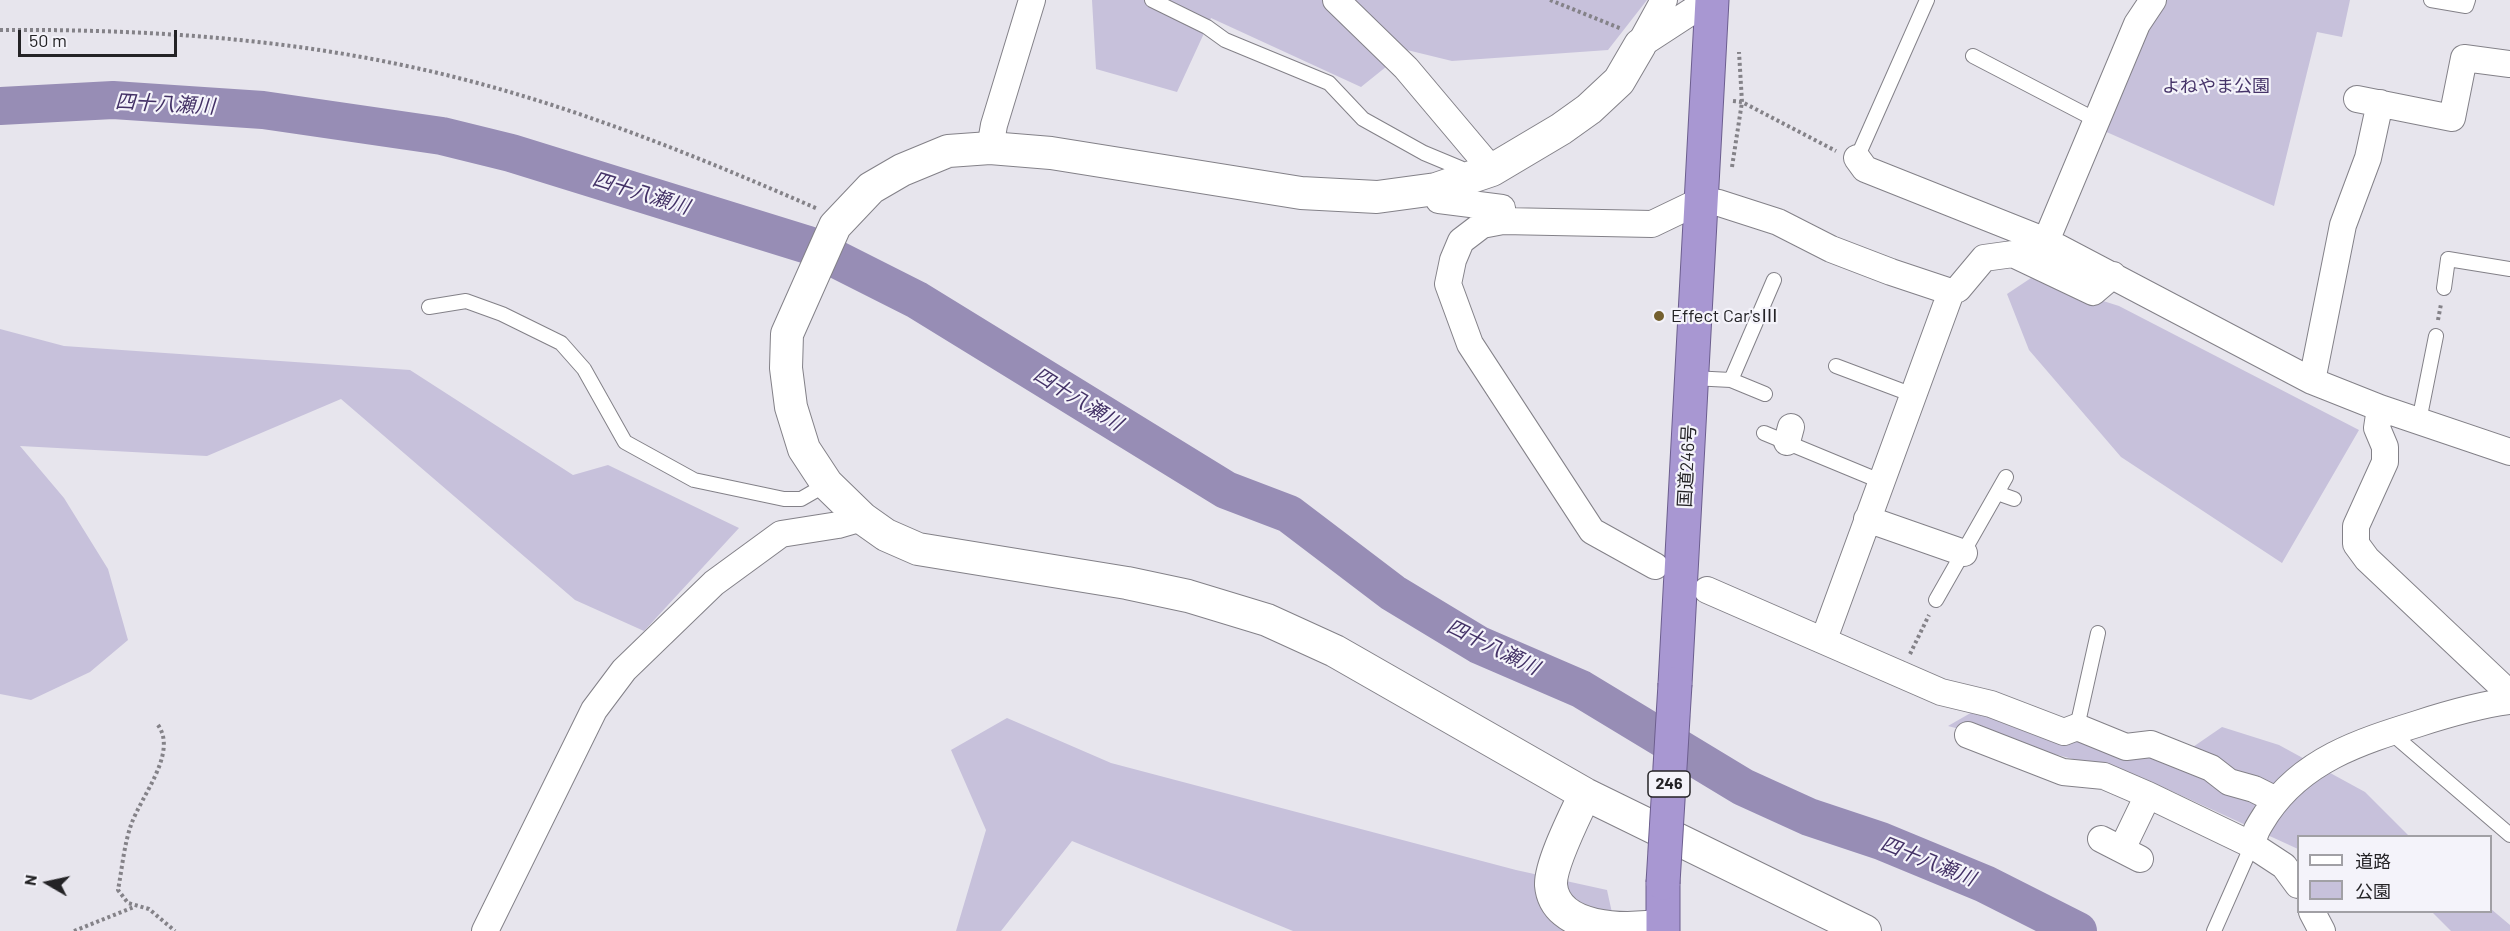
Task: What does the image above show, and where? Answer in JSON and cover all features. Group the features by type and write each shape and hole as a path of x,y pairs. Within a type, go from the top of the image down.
{"highway":[{"name":"国道246号","path":"1663,928 1663,883 1702,200 1711,0"}],"street":[{"path":"990,148 994,125 1032,0"},
{"path":"1336,0 1406,68 1481,174"},
{"path":"1664,0 1619,81 1589,109 1481,174 1436,189 1377,197 1301,193 1051,153 990,148 948,150 902,170 871,188 838,223 787,334 786,369 790,407 804,449 827,484 862,518 886,534 918,549 1127,583 1188,596 1267,620 1335,651 1585,794 1865,931"},
{"path":"1642,42 1711,0"},
{"path":"2046,241 2138,24 2153,0"},
{"path":"2312,381 2343,225 2368,158 2369,101 2452,118 2464,57 2510,64"},
{"path":"1857,158 1865,169 2046,241 2312,381 2380,408 2510,452"},
{"path":"1436,189 1439,200 1502,208 1503,221"},
{"path":"1654,566 1592,531 1470,344 1448,284 1453,260 1461,242 1482,225 1503,221 1652,224 1702,200 1727,204 1758,215 1831,249 1951,291 1958,289 1984,258 2013,254 2092,292 2113,275"},
{"path":"1824,639 1951,291"},
{"path":"2380,408 2377,428 2385,447 2385,462 2356,526 2356,544 2367,559 2510,694"},
{"path":"485,931 594,710 624,670 714,583 781,534 838,525 862,518"},
{"path":"1867,519 1964,553"},
{"path":"1707,590 1824,639 1941,692 1991,704 2064,732 2077,727 2126,747 2151,744 2211,768 2229,782 2254,789 2276,800"},
{"path":"2252,845 2253,833 2276,800 2301,774 2337,752 2390,732 2482,705 2510,701"},
{"path":"1968,735 2063,772 2104,776 2148,795 2252,845 2284,866 2297,884"},
{"path":"1585,794 1559,856 1551,884 1560,911 1574,924 1635,930 1663,928"},
{"path":"2121,849 2148,795"},
{"path":"2313,913 2322,931"}],"lane":[{"path":"1152,0 1207,27 1225,40 1329,83 1363,119 1424,153 1481,174"},
{"path":"1857,158 1927,0"},
{"path":"2431,0 2466,6 2468,0"},
{"path":"1972,56 2096,120"},
{"path":"2444,288 2448,259 2510,270"},
{"path":"1731,380 1774,280"},
{"path":"429,307 466,301 502,314 561,343 584,369 625,442 694,480 784,499 801,499 827,484"},
{"path":"2418,421 2436,336"},
{"path":"1836,366 1913,395"},
{"path":"1692,378 1731,380 1765,394"},
{"path":"1781,434 1881,481"},
{"path":"1936,600 2006,477"},
{"path":"1996,494 2014,499"},
{"path":"2077,727 2098,633"},
{"path":"2390,732 2510,835"},
{"path":"2214,931 2252,845"}],"path":[{"path":"1550,0 1642,42"},
{"path":"0,30 61,29 204,38 297,46 402,64 493,87 628,130 707,161 838,223"},
{"path":"1732,167 1742,102 1739,52"},
{"path":"1742,102 1834,150 1857,158"},
{"path":"2436,336 2444,288"},
{"path":"1900,674 1936,600"},
{"path":"158,725 165,735 164,747 153,780 131,825 118,890 128,903 135,907 149,909 175,931"},
{"path":"74,931 135,907"}],"green space":[{"path":"1092,0 1647,0 1608,50 1452,61 1407,50 1361,87 1211,18 1177,92 1096,69"},
{"name":"よねやま公園","path":"2164,0 2350,0 2342,37 2317,32 2274,206 2102,130 2158,6"},
{"path":"2031,278 2119,306 2359,430 2282,563 2121,457 2029,350 2007,294"},
{"path":"0,329 64,346 410,370 573,475 608,465 739,528 644,631 575,600 341,399 207,456 20,446 64,498 108,569 128,640 90,672 31,700 0,694"},
{"path":"1981,707 2129,755 2174,760 2222,727 2279,745 2365,792 2408,835 2297,835 2297,849 2141,777 1948,726"},
{"path":"1007,718 1111,763 1516,870 1607,890 1616,931 1293,931 1072,841 1001,931 956,931 986,830 951,750"},
{"path":"2492,910 2510,925 2510,931 2451,931 2433,913 2492,913"}],"waterway":[{"name":"四十八瀬川","path":"0,106 113,100 263,110 442,136 511,153 808,245 917,300 1226,490 1289,514 1393,593 1479,645 1581,689 1743,787 1809,817 1881,841 1985,884 2078,931"}],"place":[{"name":"Effect Car'sⅢ","path":"1659,316"}]}
